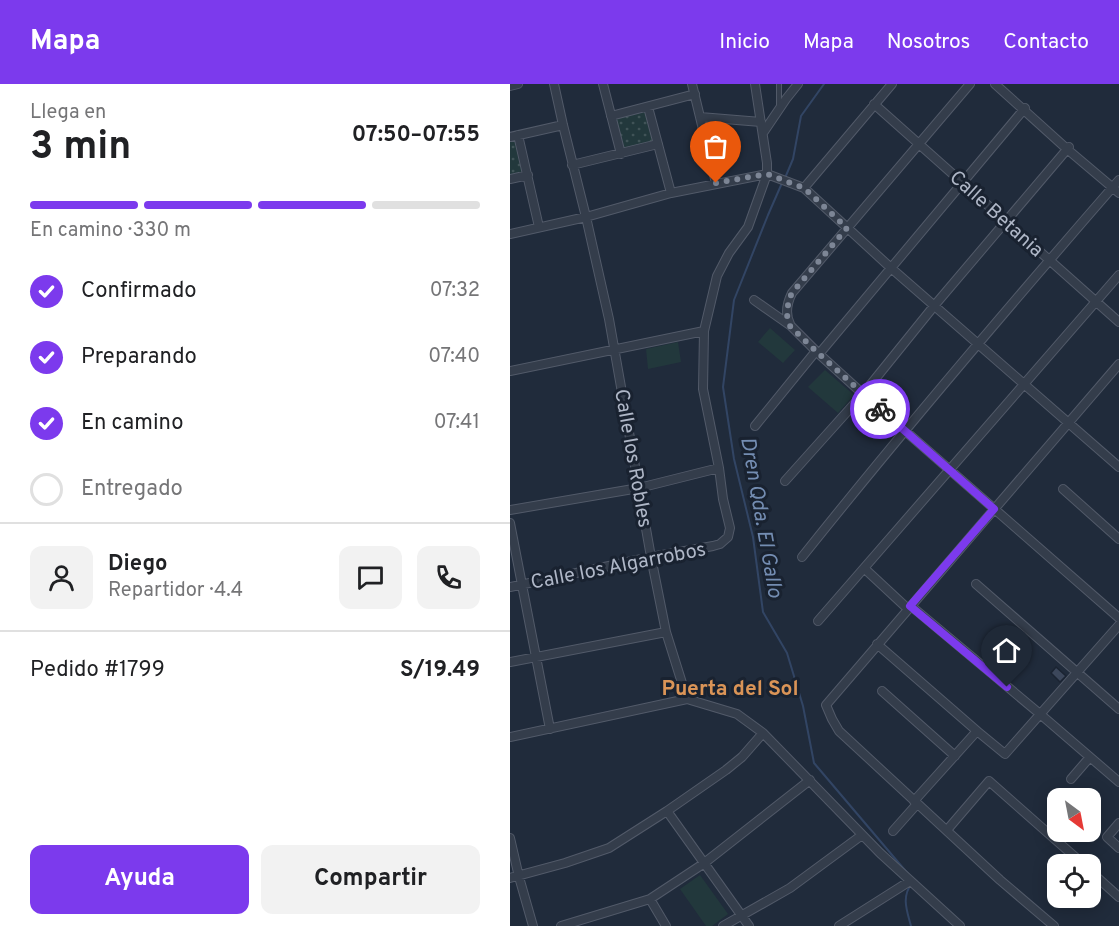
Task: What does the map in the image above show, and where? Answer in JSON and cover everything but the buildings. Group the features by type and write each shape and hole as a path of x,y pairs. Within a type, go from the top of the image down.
{"street":[{"path":"510,86 518,84"},
{"name":"Calle los Robles","path":"554,84 615,350 666,632 687,699"},
{"path":"603,84 621,154"},
{"path":"692,84 716,183"},
{"path":"510,510 639,488 719,468 702,389 704,331 717,276 729,253 748,227 767,174 755,84"},
{"path":"763,133 798,84"},
{"path":"804,188 892,84"},
{"path":"790,326 787,318 788,301 792,293 970,84"},
{"path":"995,84 1115,190"},
{"path":"611,116 695,94"},
{"name":"Calle Betania","path":"874,104 1119,322"},
{"path":"648,107 671,193"},
{"path":"755,426 1025,109"},
{"path":"700,117 761,122"},
{"path":"539,227 528,175 514,136 562,125"},
{"path":"572,165 658,144"},
{"path":"785,481 863,394 1068,148"},
{"path":"510,234 586,217 671,193 767,174 804,188 891,268 1119,467"},
{"path":"510,179 528,175"},
{"path":"802,556 977,343 1049,260 1115,190 1119,180"},
{"path":"819,621 1119,275"},
{"path":"754,300 790,326 863,394 1119,618"},
{"path":"510,371 704,331"},
{"path":"1054,926 1000,880 839,731 826,705 1119,364"},
{"name":"Calle los Algarrobos","path":"510,587 713,546 724,541 728,537 730,528 719,468"},
{"path":"1063,489 1119,539"},
{"path":"510,523 550,729"},
{"path":"865,569 1119,782"},
{"path":"976,584 1119,709"},
{"path":"877,644 1005,754 1119,625"},
{"path":"510,662 666,632"},
{"path":"882,692 955,756"},
{"path":"510,737 687,699 737,714 763,733 862,835 960,926"},
{"path":"892,831 977,731"},
{"path":"514,877 609,848 726,770 742,757 763,733"},
{"path":"1071,779 1090,757"},
{"path":"561,926 650,899 704,864 810,780"},
{"path":"946,830 989,781 1072,854"},
{"path":"667,811 749,926"},
{"path":"1119,823 1107,837 1119,848"},
{"path":"723,926 790,888 862,835"},
{"path":"510,838 514,877 533,926"},
{"path":"839,926 910,881"},
{"path":"1101,881 1119,897"},
{"path":"650,899 666,926"}],"lane":[{"path":"778,84 779,109"}],"green space":[{"path":"646,112 655,143 623,151 615,119"},
{"path":"516,140 524,172 510,175 510,142"},
{"path":"770,328 795,350 783,363 758,342"},
{"path":"678,342 681,362 648,369 646,349"},
{"path":"825,370 854,395 838,413 808,387"},
{"path":"700,875 728,914 712,926 706,926 680,889"}],"waterway":[{"name":"Dren Qda. El Gallo","path":"785,178 793,159 801,116 824,84"},
{"name":"Dren Qda. El Gallo","path":"782,183 734,300 723,387 734,459 753,537 763,612 787,653 803,706 814,763 909,875"},
{"name":"Dren Qda. El Gallo","path":"911,926 906,899 912,883"}],"way so far":[{"path":"716,183 767,174 804,188 847,228 792,293 788,301 787,318 790,326 880,409"}],"district":[{"name":"Puerta del Sol","path":"730,688"}],"route":[{"path":"880,409 994,509 910,606 1007,687"}]}
